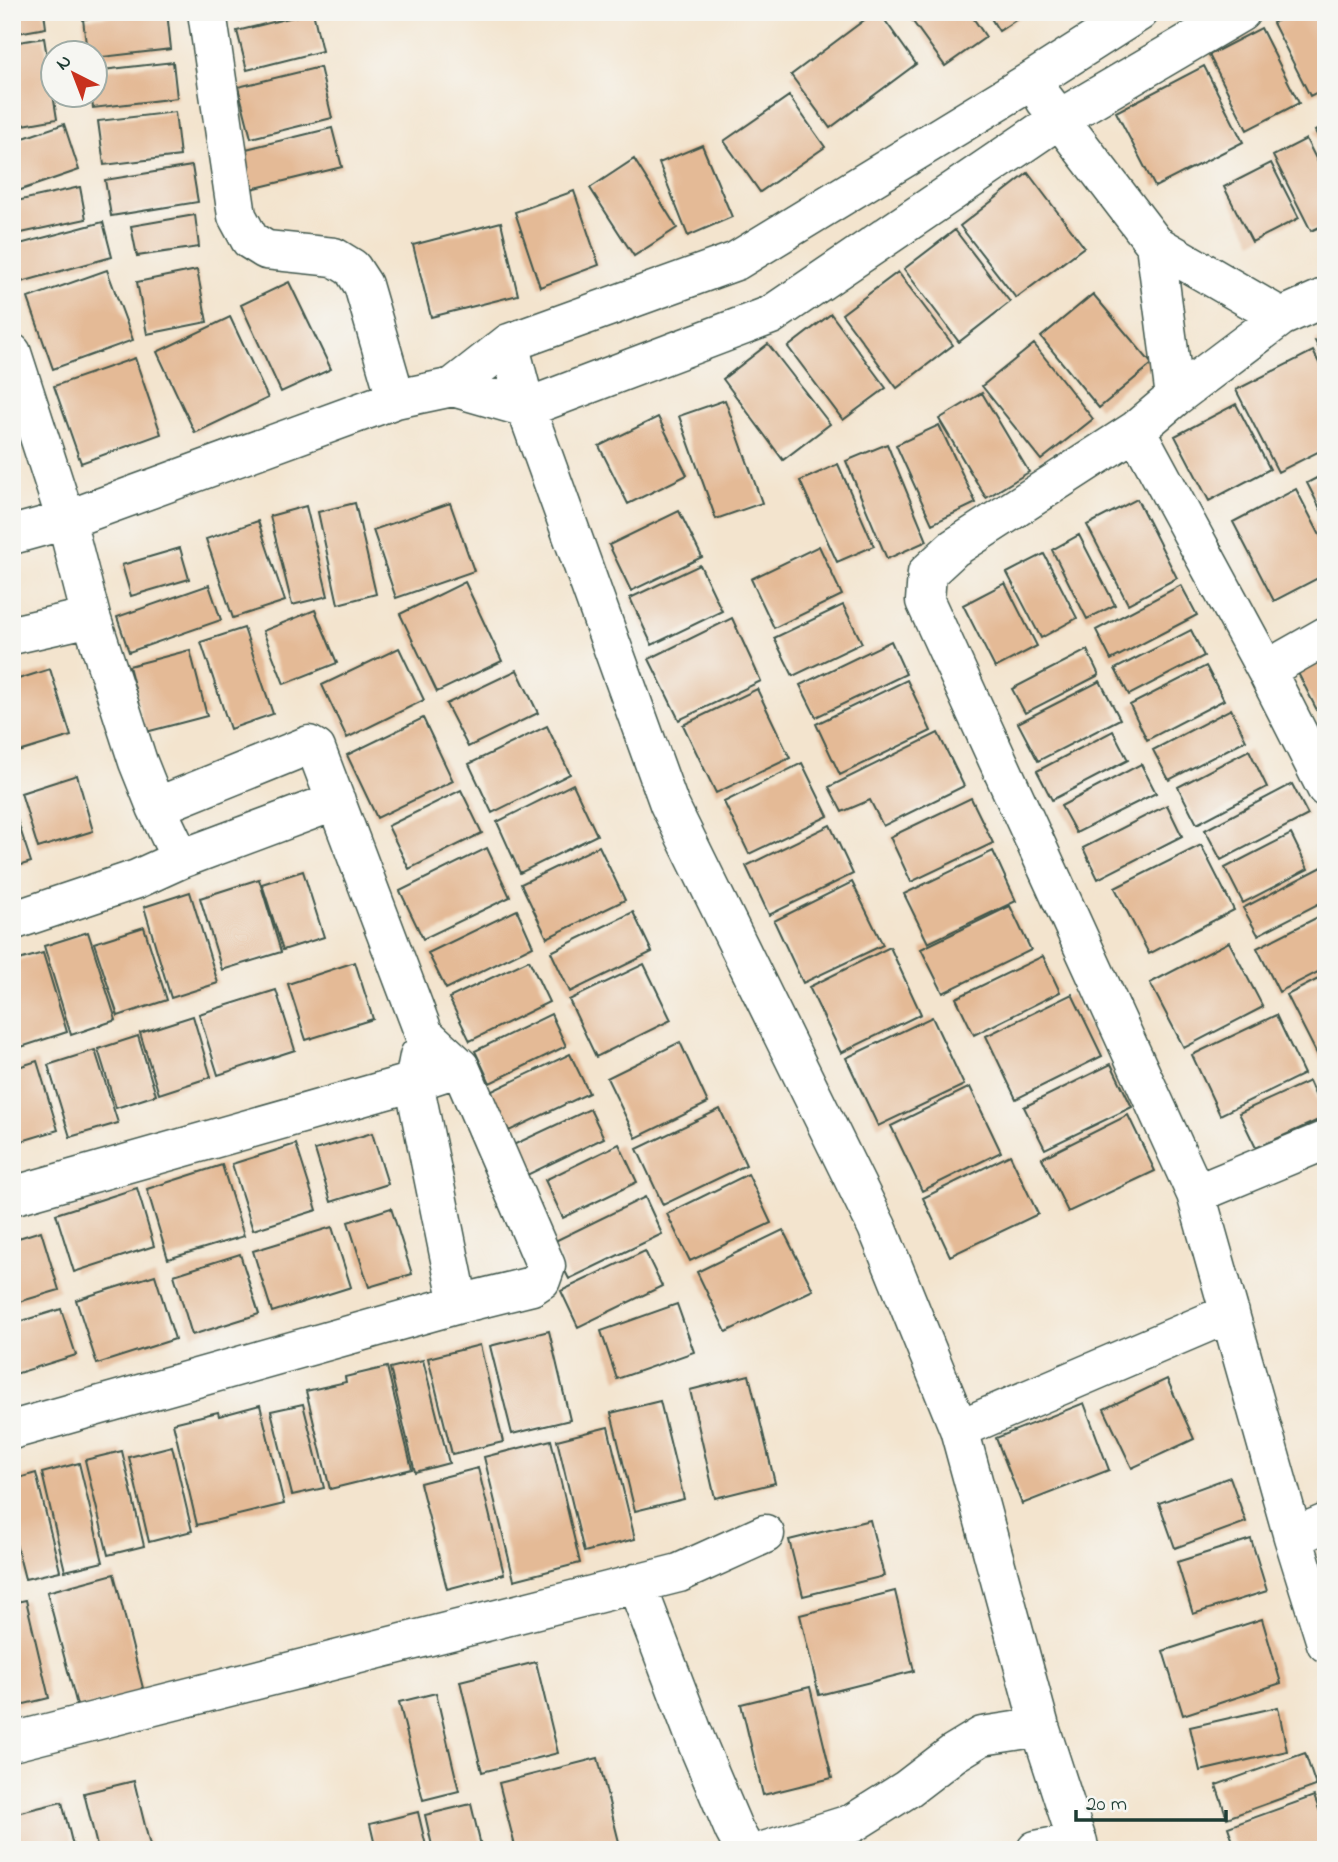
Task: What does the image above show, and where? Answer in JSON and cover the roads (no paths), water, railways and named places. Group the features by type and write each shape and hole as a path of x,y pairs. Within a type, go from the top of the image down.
{"street":[{"path":"207,12 237,216 250,240 266,250 334,257 352,268 363,285 396,399"},
{"path":"12,535 66,520 396,399 453,387 509,343 736,261 1139,12"},
{"path":"453,387 526,408 771,315 1059,119 1241,12"},
{"path":"1031,81 1155,244 1281,317"},
{"path":"1155,244 1175,397"},
{"path":"1326,297 1281,317 1136,430 954,548 927,573 925,601 1196,1194 1230,1313 1309,1530 1326,1643"},
{"path":"509,343 526,408 669,804 877,1227 958,1429 1040,1727 1079,1846 1036,1850"},
{"path":"12,353 66,520 91,617 138,762 181,859"},
{"path":"1136,430 1266,670 1326,788"},
{"path":"12,635 91,617"},
{"path":"1266,670 1326,636"},
{"path":"12,1430 532,1286 541,1280 546,1266 460,1067 424,1034 313,746 309,744 156,807"},
{"path":"12,921 137,879 181,859 336,801"},
{"path":"424,1034 414,1082 460,1304"},
{"path":"12,1196 460,1067"},
{"path":"1196,1194 1326,1140"},
{"path":"958,1429 1230,1313"},
{"path":"12,1742 679,1573 765,1534"},
{"path":"636,1583 697,1743 745,1850"},
{"path":"767,1850 853,1823 982,1736 1040,1727"}]}
